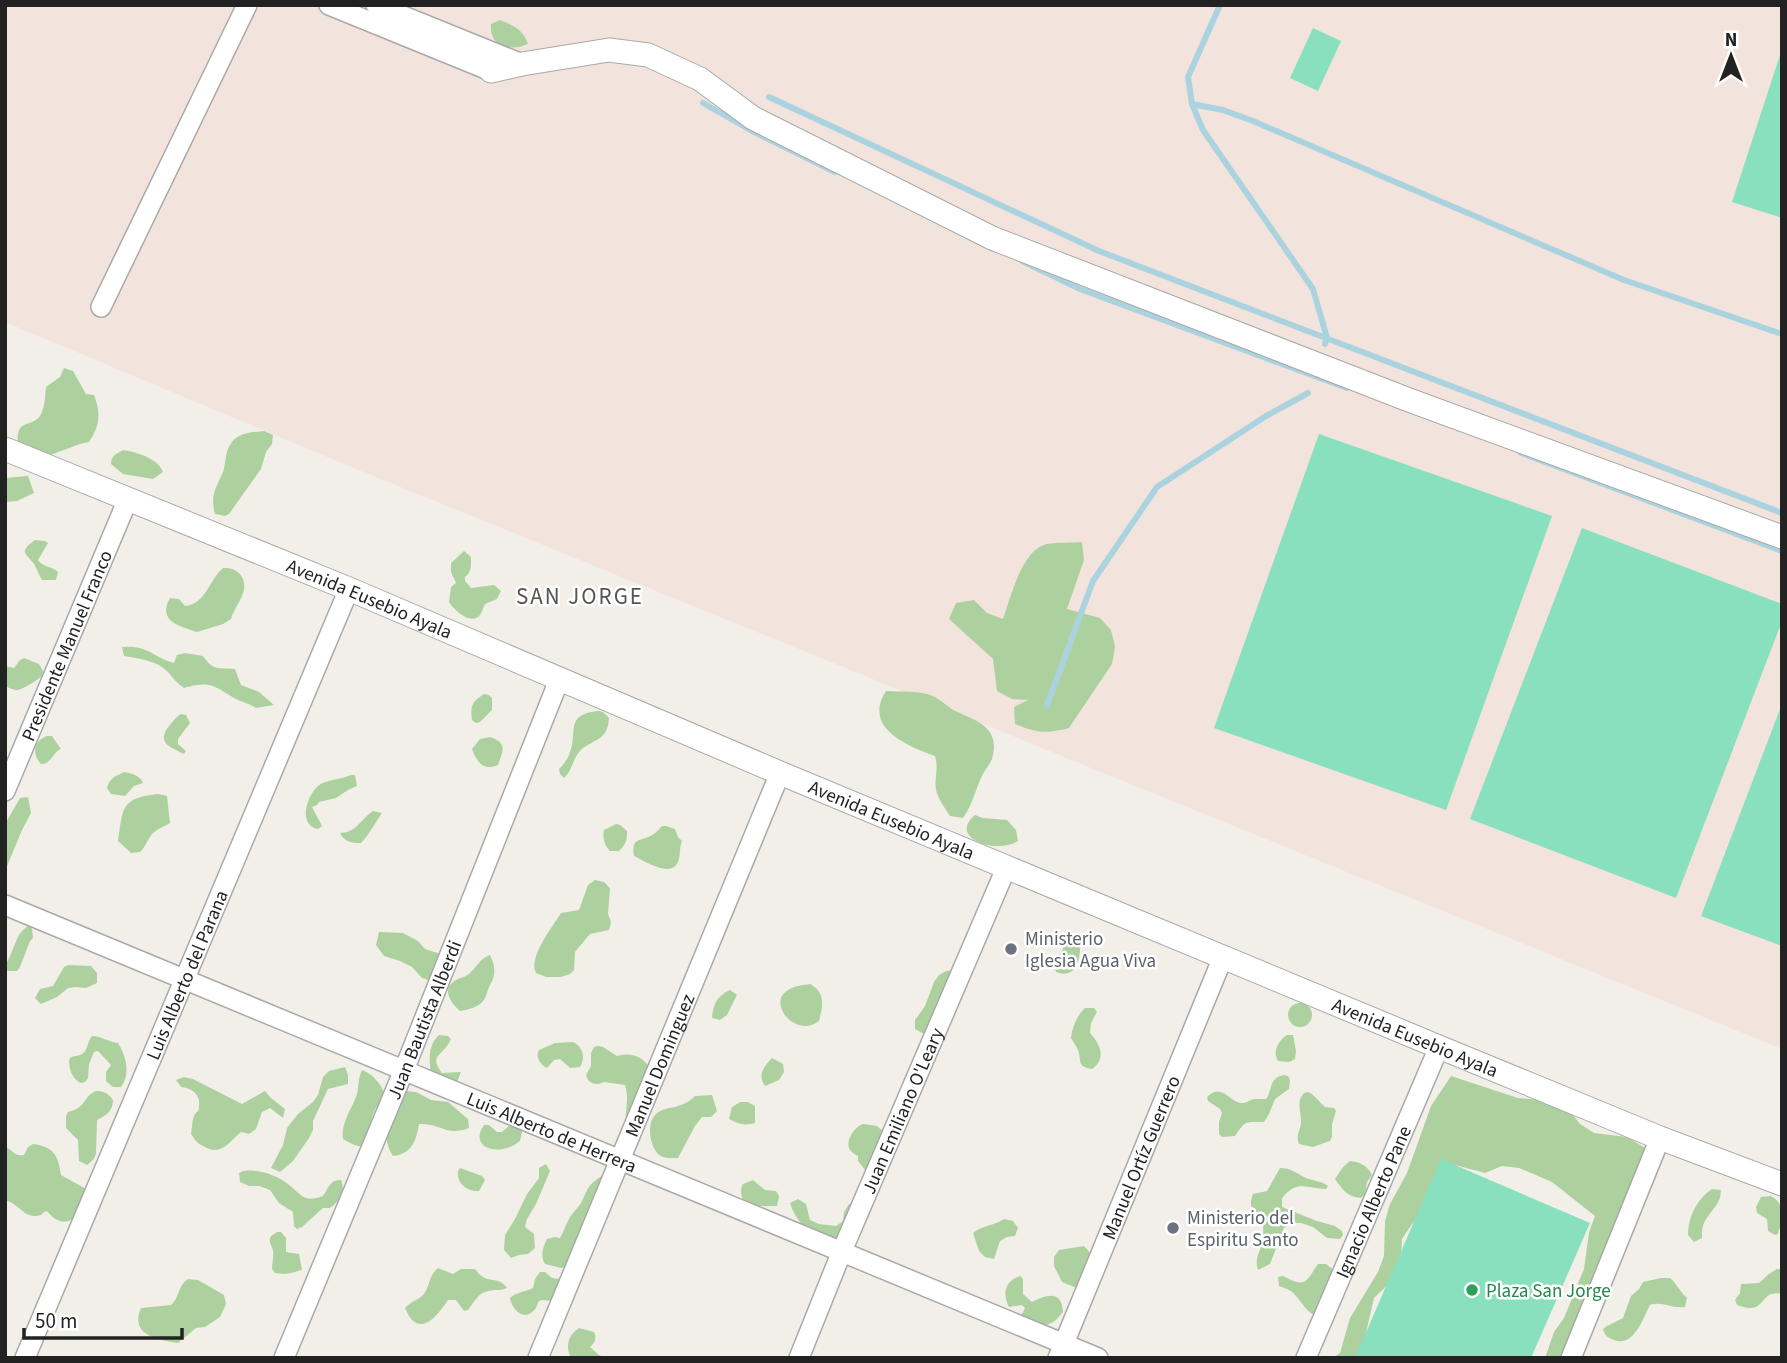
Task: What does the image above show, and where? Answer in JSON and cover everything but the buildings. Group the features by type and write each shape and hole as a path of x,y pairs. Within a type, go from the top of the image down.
{"street":[{"path":"102,307 247,5"},
{"path":"329,5 491,71 609,50 648,55 700,79 753,118 992,238 1409,400 1782,537"},
{"path":"376,5 522,65"},
{"name":"Avenida Eusebio Ayala","path":"5,449 349,589 780,773 1439,1047 1660,1138 1782,1184"},
{"name":"Presidente Manuel Franco","path":"5,791 128,499"},
{"name":"Luis Alberto del Parana","path":"25,1358 349,589"},
{"name":"Juan Bautista Alberdi","path":"284,1358 404,1070 559,680"},
{"name":"Manuel Dominguez","path":"538,1358 780,773"},
{"name":"Juan Emiliano O'Leary","path":"799,1358 1007,866"},
{"name":"Luis Alberto de Herrera","path":"5,905 842,1251 1061,1350 1098,1358"},
{"name":"Manuel Ortíz Guerrero","path":"1061,1350 1223,957"},
{"name":"Ignacio Alberto Pane","path":"1306,1358 1439,1047"},
{"path":"1571,1358 1660,1138"}],"shaded area":[{"path":"5,5 1782,5 1782,1049 339,462 5,322"}],"green space":[{"path":"500,20 521,31 528,44 508,47 497,43 491,32 491,24"},
{"path":"1313,28 1341,41 1318,91 1290,78"},
{"path":"1782,49 1782,218 1732,202"},
{"path":"64,368 73,371 86,394 94,395 98,408 97,425 89,442 45,457 18,446 19,431 40,416 46,387 60,377"},
{"path":"264,431 273,435 261,469 229,514 215,514 214,492 224,470 231,443 239,436"},
{"path":"1319,434 1552,516 1446,810 1214,728"},
{"path":"123,450 152,459 163,472 153,479 123,474 111,461"},
{"path":"28,476 34,493 17,501 5,502 5,478"},
{"path":"1582,528 1782,604 1782,621 1676,898 1470,819"},
{"path":"35,540 48,543 38,560 58,572 56,580 42,580 26,555 25,550"},
{"path":"1082,542 1084,560 1067,609 1100,618 1111,630 1115,647 1112,664 1069,728 1042,732 1015,724 1014,707 1028,700 1012,699 997,691 993,659 949,619 956,603 974,600 987,613 1003,619 1024,564 1038,548 1047,544"},
{"path":"464,551 471,557 471,568 465,581 471,588 494,585 501,591 497,599 485,604 480,615 472,619 459,613 449,602 451,587 456,583 451,572 451,563"},
{"path":"223,568 236,571 244,583 243,593 231,619 197,632 168,617 166,612 170,598 179,599 185,606 198,601"},
{"path":"122,647 145,650 174,663 177,655 185,653 203,656 213,667 235,669 241,685 259,692 274,705 256,708 211,686 184,688 158,665 124,656"},
{"path":"24,658 39,664 43,671 42,676 19,690 5,686 5,666 14,668"},
{"path":"886,691 930,695 978,722 990,732 994,748 992,759 963,818 950,816 938,797 935,756 901,741 884,725 880,704"},
{"path":"484,694 492,698 492,710 476,723 472,720 472,707"},
{"path":"1782,704 1782,946 1701,916"},
{"path":"599,711 609,718 605,732 579,752 564,778 559,769 572,747 576,720 588,713"},
{"path":"181,714 186,715 190,723 178,739 178,744 186,751 184,754 166,744 164,740 165,732"},
{"path":"52,736 61,749 48,762 41,764 35,748 42,738"},
{"path":"490,737 500,742 503,748 498,765 493,767 479,762 472,749 480,739"},
{"path":"124,772 133,774 143,783 134,786 125,796 111,794 107,788 110,782"},
{"path":"355,775 357,786 312,807 322,826 318,829 312,826 306,817 306,810 314,791 325,782"},
{"path":"158,794 167,796 170,823 154,832 140,852 131,853 118,841 123,812 130,802 137,798"},
{"path":"28,797 31,813 5,871 5,824 20,798"},
{"path":"373,811 382,813 361,843 346,840 340,833 354,828"},
{"path":"975,815 1007,820 1016,830 1018,841 998,846 978,842 967,831 968,823"},
{"path":"616,824 627,831 625,844 619,851 610,851 604,842 604,830"},
{"path":"662,826 675,829 682,841 677,864 668,869 656,867 634,856 633,850 637,841 653,834"},
{"path":"595,880 604,882 610,888 609,930 590,934 575,952 574,970 570,974 546,977 536,973 535,959 547,934 561,913 579,910 588,885"},
{"path":"29,925 33,938 20,967 17,971 8,971 5,969 17,939"},
{"path":"379,932 403,933 418,941 425,949 444,955 434,982 422,978 412,967 384,956 376,945"},
{"path":"1069,941 1074,941 1080,947 1079,959 1072,971 1062,974 1056,972 1054,964"},
{"path":"490,955 494,971 486,997 478,1006 460,1011 449,997 448,989"},
{"path":"68,965 91,966 97,973 97,983 86,988 68,988 57,997 41,1004 35,998 40,989 53,986"},
{"path":"954,970 932,1033 922,1033 915,1029 915,1020 925,1006 934,982 939,975"},
{"path":"810,984 821,995 819,1021 801,1026 787,1017 780,1003 788,990"},
{"path":"730,990 737,995 727,1015 720,1020 712,1018 716,1001"},
{"path":"1300,1003 1308,1007 1312,1015 1308,1023 1300,1027 1292,1023 1288,1015 1292,1007"},
{"path":"1085,1008 1094,1008 1097,1012 1091,1023 1090,1033 1099,1046 1101,1056 1092,1069 1081,1064 1071,1038 1075,1022"},
{"path":"439,1035 451,1039 436,1062 442,1073 461,1072 454,1084 431,1072 431,1048"},
{"path":"1287,1035 1293,1035 1295,1059 1289,1062 1278,1061 1277,1047"},
{"path":"92,1036 118,1043 126,1065 126,1076 121,1087 113,1087 106,1081 106,1072 111,1065 98,1051 94,1052 85,1082 81,1083 73,1076 69,1060 85,1052"},
{"path":"573,1042 582,1053 580,1067 570,1068 560,1059 554,1060 547,1068 542,1065 539,1050 555,1043"},
{"path":"598,1046 617,1056 636,1056 651,1069 644,1090 636,1093 637,1102 626,1125 625,1085 604,1082 596,1084 587,1078 591,1053 594,1047"},
{"path":"772,1058 783,1064 784,1072 779,1080 765,1086 762,1074"},
{"path":"345,1067 348,1084 328,1089 313,1121 313,1130 293,1161 280,1172 271,1168 283,1145 287,1128 318,1095 323,1077 329,1071"},
{"path":"362,1070 376,1079 385,1094 372,1117 374,1132 368,1147 343,1139 347,1116 357,1094"},
{"path":"1284,1075 1290,1080 1289,1089 1275,1099 1264,1122 1246,1123 1235,1136 1222,1137 1219,1134 1222,1113 1207,1097 1218,1091 1239,1103 1266,1099 1275,1079"},
{"path":"1451,1076 1518,1098 1553,1101 1569,1110 1580,1124 1594,1133 1627,1137 1655,1154 1563,1358 1545,1358 1554,1332 1564,1318 1584,1269 1589,1232 1595,1216 1552,1182 1519,1168 1502,1166 1485,1173 1451,1164 1426,1211 1412,1224 1402,1239 1400,1273 1374,1298 1362,1358 1333,1358 1340,1353 1350,1318 1378,1272 1384,1256 1385,1221 1390,1204 1407,1173 1431,1106"},
{"path":"184,1077 242,1104 265,1091 285,1109 283,1118 270,1108 262,1112 256,1129 249,1134 241,1132 224,1147 209,1149 191,1134 199,1102 195,1092 181,1087 176,1080"},
{"path":"96,1091 108,1094 113,1104 109,1112 97,1120 96,1154 87,1165 79,1161 78,1140 66,1128 66,1116 68,1112 79,1108"},
{"path":"407,1091 416,1092 431,1100 448,1102 468,1119 469,1128 455,1131 419,1124 412,1146 405,1153 393,1156 387,1130 396,1105"},
{"path":"1308,1092 1325,1107 1334,1108 1336,1111 1330,1141 1313,1147 1299,1144 1298,1138 1301,1121 1300,1100 1304,1093"},
{"path":"712,1095 717,1111 711,1117 702,1117 678,1158 665,1158 657,1153 650,1130 655,1115 695,1096"},
{"path":"740,1102 755,1106 755,1123 741,1124 729,1119 732,1107"},
{"path":"863,1124 877,1126 884,1132 866,1171 848,1145 852,1134"},
{"path":"484,1125 489,1125 497,1132 502,1132 509,1126 519,1128 522,1132 520,1141 503,1149 486,1147 480,1141"},
{"path":"33,1144 46,1147 54,1153 61,1175 86,1189 87,1193 73,1219 59,1221 47,1211 35,1216 26,1214 5,1200 5,1146 16,1154 24,1155"},
{"name":"Plaza San Jorge","path":"1441,1159 1590,1223 1531,1358 1355,1358"},
{"path":"1350,1161 1363,1165 1372,1175 1367,1182 1365,1195 1360,1198 1348,1194 1335,1179"},
{"path":"546,1164 550,1171 525,1227 534,1234 535,1248 528,1254 511,1258 504,1250 505,1235 527,1194 539,1178 539,1168"},
{"path":"460,1168 482,1176 485,1180 479,1191 463,1186 458,1175"},
{"path":"1280,1168 1328,1186 1326,1189 1302,1186 1293,1189 1282,1198 1282,1207 1335,1226 1343,1235 1340,1239 1327,1238 1313,1227 1292,1223 1284,1228 1270,1264 1258,1270 1263,1219 1251,1206 1251,1201 1253,1194 1267,1191"},
{"path":"243,1171 272,1175 311,1199 323,1196 337,1180 341,1180 342,1192 330,1208 323,1208 297,1229 294,1226 293,1212 279,1203 270,1190 240,1182 239,1173"},
{"path":"602,1176 611,1178 565,1267 545,1264 543,1252 547,1239 560,1238 589,1187"},
{"path":"753,1180 765,1190 776,1191 779,1196 777,1206 747,1206 742,1187"},
{"path":"1712,1189 1721,1190 1719,1199 1704,1223 1702,1238 1694,1242 1688,1235 1692,1215 1698,1203"},
{"path":"1771,1196 1780,1205 1782,1213 1782,1227 1775,1235 1768,1231 1767,1219 1757,1213 1756,1207 1761,1197"},
{"path":"798,1199 806,1204 810,1220 836,1226 843,1221 849,1204 857,1203 860,1227 831,1243 811,1232 797,1218 790,1203"},
{"path":"1004,1219 1013,1221 1018,1228 1015,1236 1000,1241 994,1259 985,1257 979,1251 973,1233"},
{"path":"277,1232 281,1232 286,1238 286,1252 299,1254 302,1270 282,1274 275,1273 272,1269 270,1239"},
{"path":"1084,1246 1096,1259 1083,1287 1074,1287 1062,1282 1054,1266 1054,1257 1059,1250"},
{"path":"1345,1247 1316,1316 1292,1292 1279,1286 1278,1277 1283,1276 1296,1282 1304,1282 1318,1264 1326,1264 1334,1270"},
{"path":"438,1268 453,1274 461,1269 475,1269 482,1276 501,1282 507,1288 482,1293 468,1310 464,1311 456,1300 448,1300 433,1318 421,1324 416,1323 405,1308 424,1294"},
{"path":"1777,1269 1782,1269 1782,1294 1769,1295 1754,1308 1737,1305 1735,1300 1740,1293 1741,1284 1759,1283"},
{"path":"540,1272 545,1272 552,1278 567,1280 574,1295 571,1304 543,1300 539,1301 532,1312 521,1314 512,1305 510,1298 533,1288"},
{"path":"1021,1276 1023,1294 1032,1302 1048,1296 1060,1300 1063,1312 1054,1322 1040,1325 1022,1320 1025,1308 1022,1305 1009,1307 1006,1288 1011,1281"},
{"path":"1670,1278 1675,1283 1687,1298 1685,1307 1650,1305 1637,1330 1627,1340 1614,1340 1607,1336 1603,1329 1623,1318 1631,1296 1643,1282"},
{"path":"188,1279 198,1280 224,1295 226,1304 220,1317 205,1327 196,1328 178,1343 154,1338 142,1330 138,1317 141,1308 171,1305 182,1284"},
{"path":"579,1328 594,1332 595,1340 590,1347 606,1358 571,1358 569,1341"}],"waterway":[{"path":"1220,5 1188,77 1192,104 1203,130 1313,289 1327,338 1325,344"},
{"path":"769,97 1099,251 1782,513"},
{"path":"703,103 835,172"},
{"path":"1192,104 1223,110 1253,121 1624,280 1782,334"},
{"path":"1022,261 1080,289 1347,388"},
{"path":"1047,705 1093,581 1157,487 1266,416 1308,393"},
{"path":"1521,453 1782,551"}],"place":[{"name":"Ministerio Iglesia Agua Viva","path":"1011,949"},
{"name":"Ministerio del Espiritu Santo","path":"1173,1228"},
{"name":"Plaza San Jorge","path":"1472,1290"}],"district":[{"name":"SAN JORGE","path":"580,596"}]}
